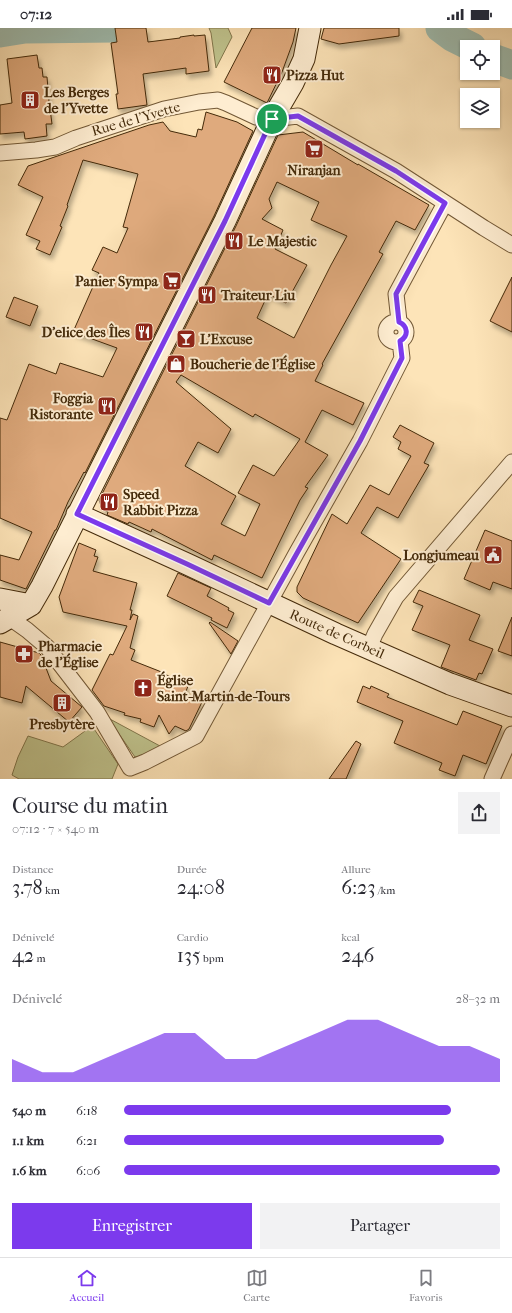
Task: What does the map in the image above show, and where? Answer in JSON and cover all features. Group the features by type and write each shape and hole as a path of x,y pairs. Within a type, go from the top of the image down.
{"main road":[{"path":"5,621 31,605 225,221 272,119 293,83 304,59 310,28"},
{"name":"Route de Corbeil","path":"77,514 269,603 450,684 512,706"},
{"path":"0,599 31,605"}],"street":[{"name":"Rue de l'Yvette","path":"0,153 55,147 76,138 164,109 211,100 226,103 256,117 272,119 298,116 396,171 512,245"},
{"path":"5,621 27,630 47,646 97,712 126,774 145,762 196,736 360,441 402,358 400,341 405,338 407,331 405,325 399,322 396,294 445,203"},
{"path":"369,648 375,634 396,597 512,462"},
{"path":"492,779 512,734"}],"green space":[{"path":"209,28 228,28 232,37 216,68 211,33"},
{"path":"108,718 160,746 148,755 135,757"},
{"path":"92,726 118,764 112,779 19,779 12,775 18,757 28,736 63,747"}],"building":[{"path":"115,28 146,28 148,42 194,35 205,35 209,71 186,74 186,68 143,74 147,105 118,109 116,94 118,94 111,43 117,42"},
{"path":"252,28 296,28 293,42 282,72 267,103 224,82"},
{"path":"324,28 399,28 399,36 339,44 321,39"},
{"name":"Les Berges de l'Yvette","path":"37,55 39,68 42,68 43,77 47,77 52,124 46,124 47,136 25,139 24,132 0,134 0,105 12,103 7,59"},
{"path":"206,112 237,122 253,131 214,216 85,473 84,472 68,502 56,530 26,589 0,580 0,555 19,560 32,532 0,518 0,418 7,420 29,364 56,374 60,363 103,377 117,348 73,332 99,273 92,270 103,247 117,253 128,228 123,227 138,174 83,160 60,226 62,227 50,255 36,249 40,241 26,235 43,197 18,185 28,166 149,125 163,122 170,131 196,137 198,129 202,130"},
{"path":"303,132 429,205 415,230 396,221 379,252 383,254 322,364 323,365 315,381 364,403 353,425 322,410 305,442 328,455 305,487 308,488 300,500 262,578 214,555 212,560 152,529 151,532 129,522 128,524 107,515 108,512 102,509 99,500 236,226 278,135","holes":["277,182 319,202 311,220 347,236 294,338 257,318 268,294 286,303 307,265 275,249 283,230 262,219 272,208 269,199","181,375 253,417 255,414 300,439 274,476 253,465 238,493 260,504 245,536 221,524 236,496 185,466 198,442 218,453 231,429 176,382"]},
{"path":"512,277 512,332 490,321"},
{"path":"14,297 38,306 30,326 6,317"},
{"path":"400,425 434,443 424,463 429,465 398,518 377,507 361,533 401,559 358,623 303,598 297,592 297,587 332,514 347,524 370,485 389,495 411,456 398,449 401,442 393,437"},
{"name":"Longjumeau","path":"485,530 512,541 512,589 493,582 490,590 464,579"},
{"path":"79,543 96,550 94,556 98,557 93,571 137,583 130,610 132,610 130,620 133,614 138,616 130,648 135,650 131,660 159,671 188,686 185,694 202,702 189,729 186,731 175,726 169,734 159,715 154,727 140,722 141,719 124,715 125,713 104,706 92,690 110,654 113,655 127,626 63,612 59,597"},
{"path":"178,573 211,588 207,596 229,608 228,610 234,613 227,628 211,620 212,618 167,596"},
{"path":"419,590 480,615 469,640 493,649 482,674 479,673 476,680 441,667 450,645 412,630 423,606 413,602"},
{"path":"512,617 512,656 498,651"},
{"path":"210,622 238,641 231,654 209,623"},
{"path":"0,642 39,653 41,655 51,681 82,707 69,722 26,686 22,703 0,697"},
{"path":"363,686 370,689 371,686 389,694 387,697 457,725 463,711 502,726 486,764 463,755 455,776 439,770 442,763 394,743 403,721 357,702"},
{"path":"356,741 361,744 346,779 329,779"}],"waterway":[{"path":"0,33 25,29 115,28"},
{"path":"440,28 460,41"},
{"path":"500,61 512,65"}],"place":[{"name":"Pizza Hut","path":"272,75"},
{"name":"Les Berges de l'Yvette","path":"30,100"},
{"name":"Niranjan","path":"314,149"},
{"name":"Le Majestic","path":"234,241"},
{"name":"Panier Sympa","path":"172,281"},
{"name":"Traiteur Liu","path":"207,295"},
{"name":"D'elice des Îles","path":"144,332"},
{"name":"L'Excuse","path":"186,339"},
{"name":"Boucherie de l'Église","path":"176,364"},
{"name":"Foggia Ristorante","path":"107,406"},
{"name":"Speed Rabbit Pizza","path":"109,502"},
{"name":"Longjumeau","path":"493,555"},
{"name":"Pharmacie de l'Église","path":"24,654"},
{"name":"Église Saint-Martin-de-Tours","path":"143,688"},
{"name":"Presbytère","path":"62,703"}],"route":[{"path":"298,116 396,171 445,203 396,294 399,322 405,325 407,331 405,338 400,341 402,358 360,441 269,603 77,514 225,221 272,119 298,116"}]}
